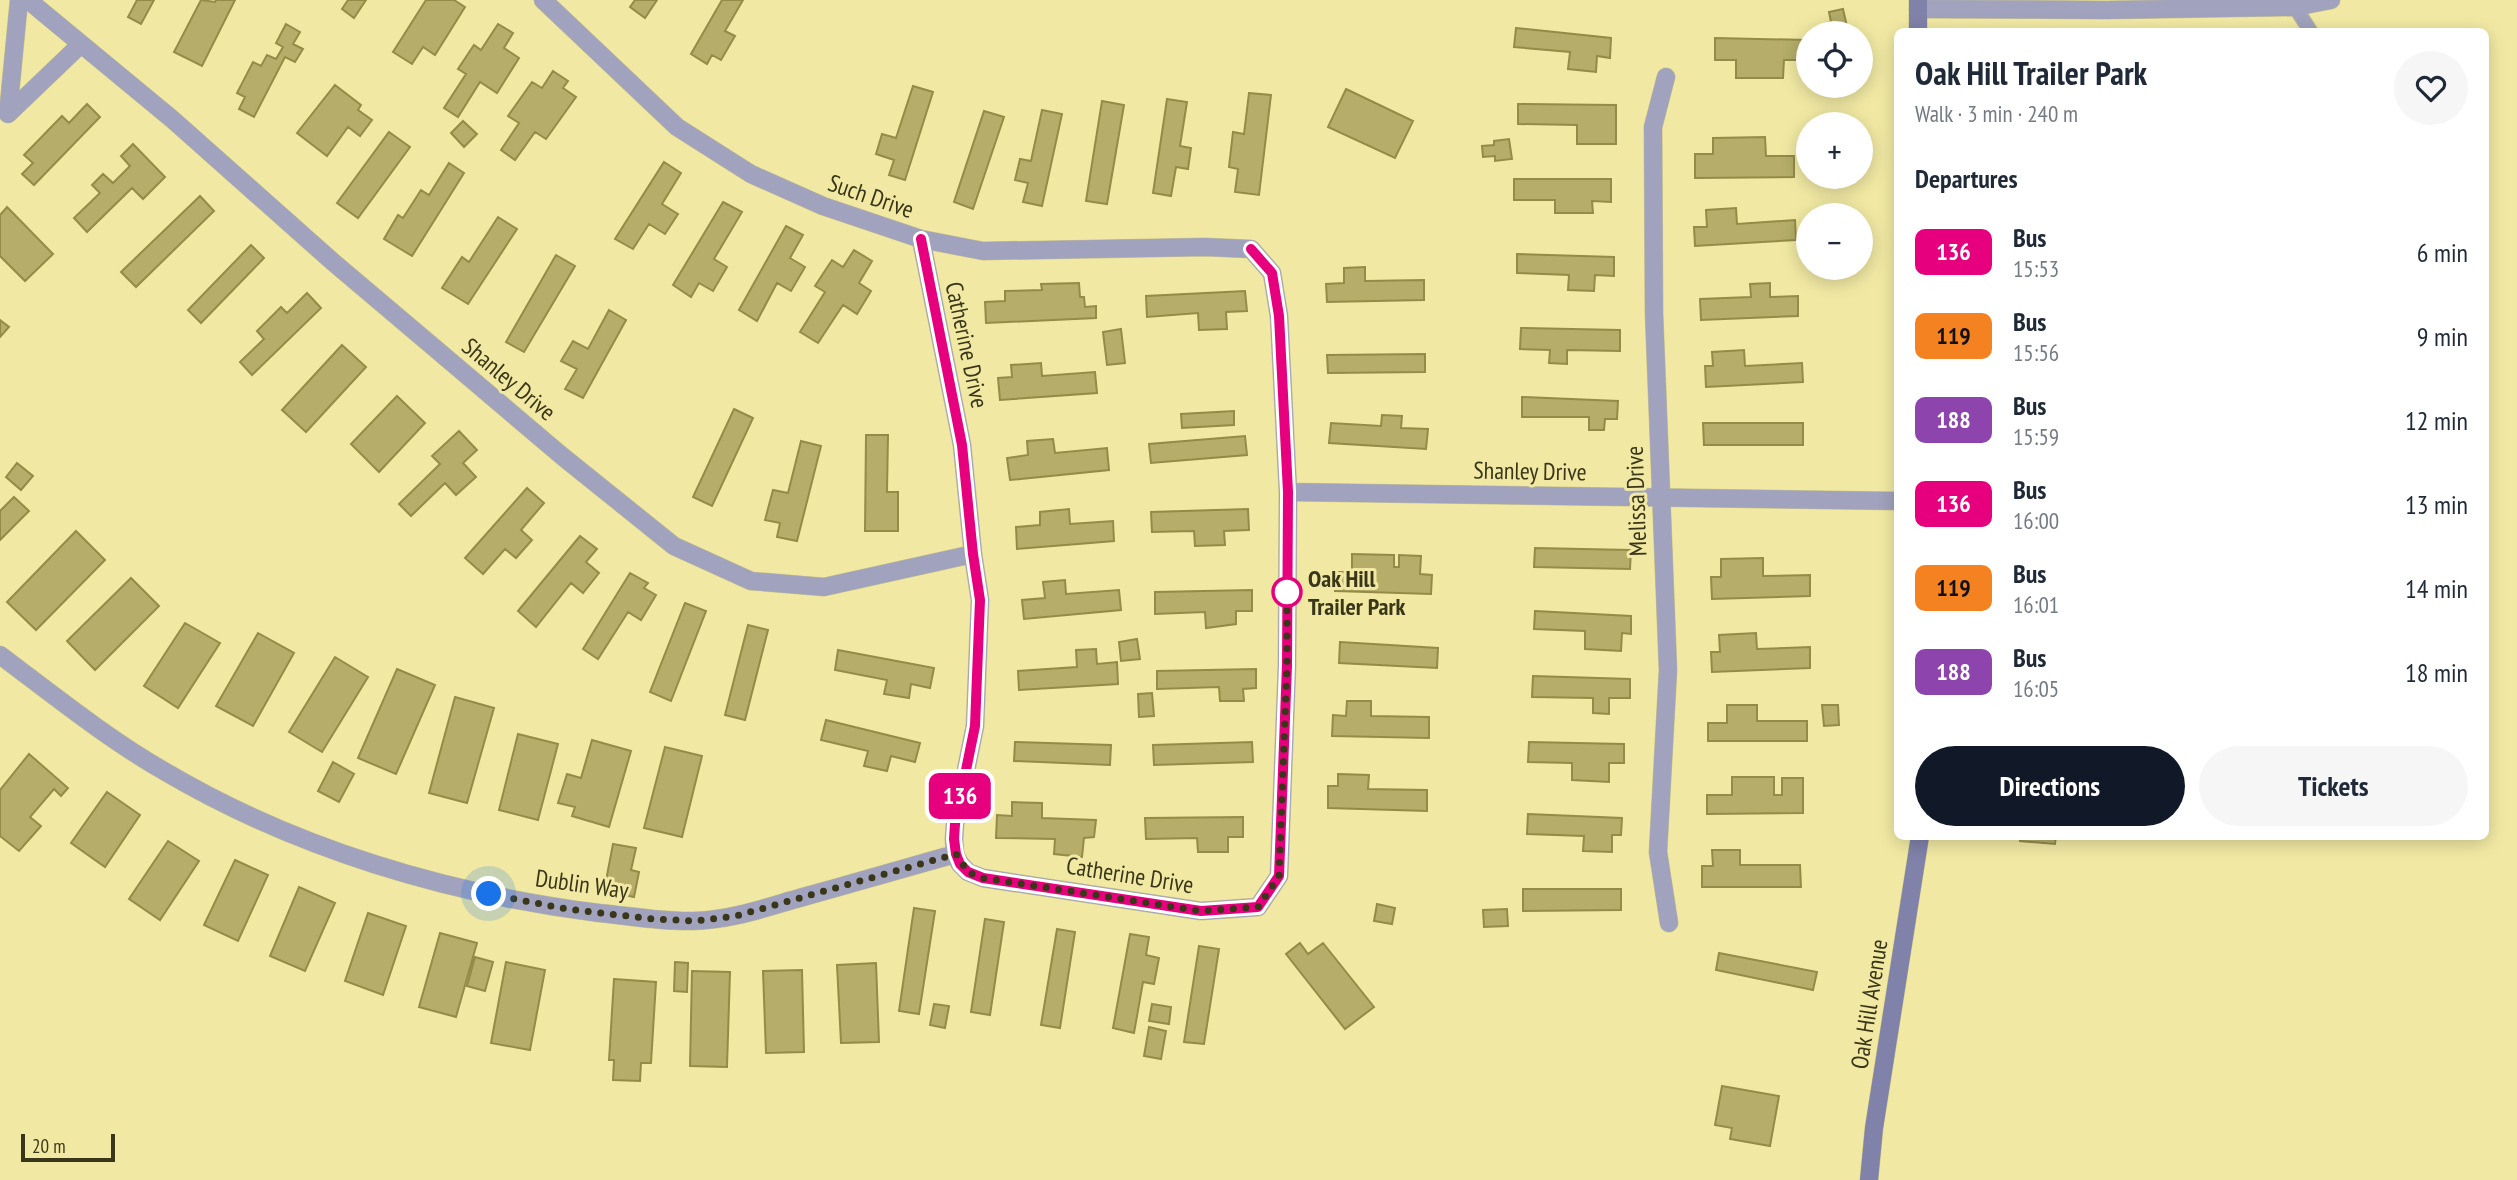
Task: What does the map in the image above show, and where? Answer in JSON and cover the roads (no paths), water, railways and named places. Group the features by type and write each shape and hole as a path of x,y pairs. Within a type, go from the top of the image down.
{"main road":[{"path":"1918,4 1918,28"},
{"name":"Oak Hill Avenue","path":"1869,1180 1874,1128 1919,840"}],"street":[{"path":"4,117 19,0"},
{"name":"Shanley Drive","path":"28,0 172,118 333,262 674,546 751,581 824,587 973,554"},
{"name":"Such Drive","path":"543,0 677,127 751,174 823,206 921,239 983,251 1205,247 1251,249"},
{"path":"1918,4 2106,10 2295,7 2332,0"},
{"path":"4,117 80,45"},
{"name":"Melissa Drive","path":"1666,77 1653,127 1654,313 1668,670 1658,852 1669,923"},
{"name":"Catherine Drive","path":"921,239 962,445 980,600 975,726 955,824 956,854 968,872 983,878 1201,911 1258,907 1279,876 1287,665 1288,492 1279,316 1272,273 1251,249"},
{"name":"Shanley Drive","path":"1288,492 1894,501"},
{"name":"Dublin Way","path":"0,655 68,706 163,771 253,817 376,864 463,890 567,909 695,921 736,916 956,854"}],"lane":[{"path":"2295,7 2308,28"}],"place":[{"name":"Oak Hill Trailer Park","path":"1287,592"}]}
